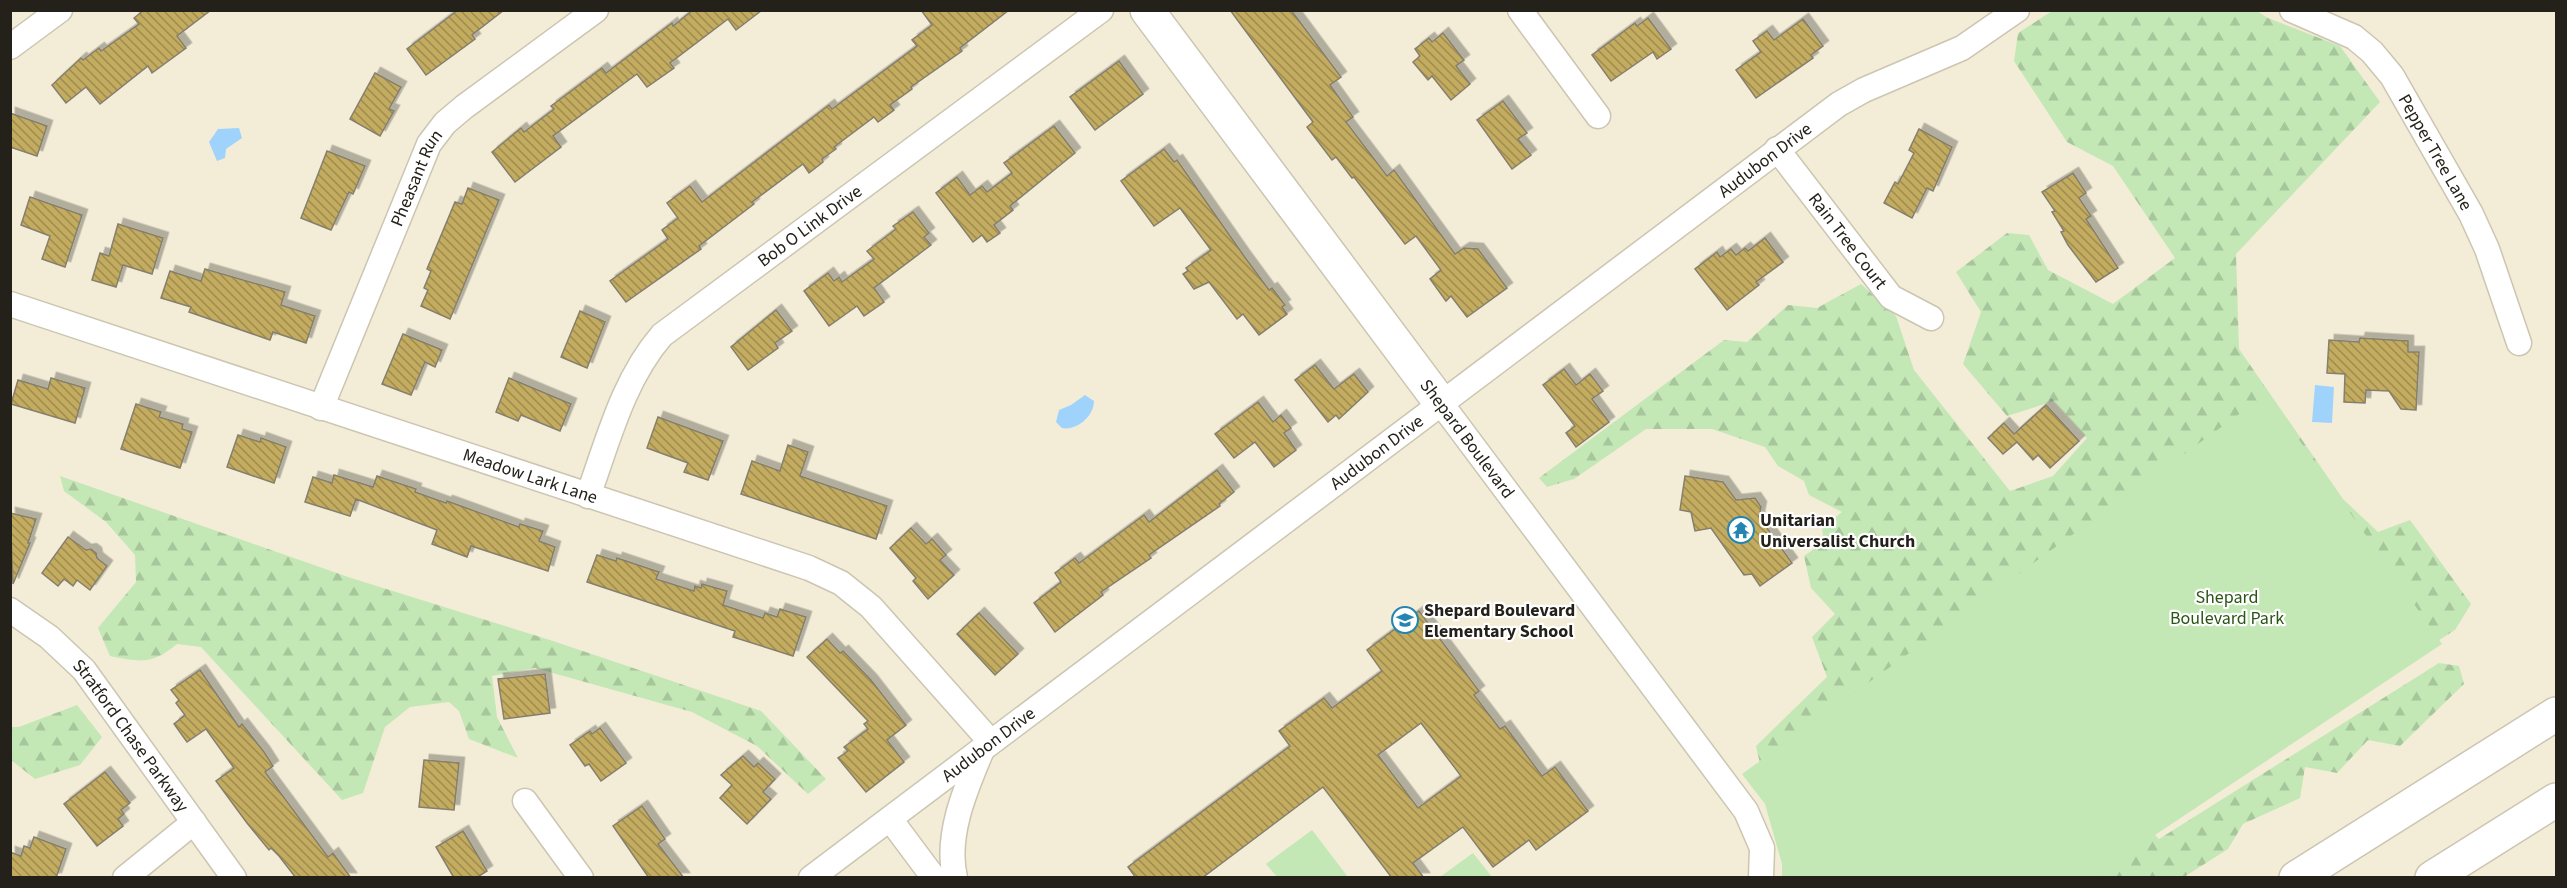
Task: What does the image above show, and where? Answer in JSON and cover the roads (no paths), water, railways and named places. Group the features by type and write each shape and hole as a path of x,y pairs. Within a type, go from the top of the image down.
{"main road":[{"name":"Shepard Boulevard","path":"1147,10 1440,402"},
{"path":"2296,878 2556,714"},
{"path":"2432,878 2556,800"}],"street":[{"path":"10,47 60,10"},
{"name":"Pheasant Run","path":"321,408 429,144 445,123 464,107 596,10"},
{"name":"Bob O Link Drive","path":"588,496 630,383 647,353 662,335 1101,10"},
{"path":"1520,10 1598,116"},
{"name":"Audubon Drive","path":"811,878 1440,402 1839,104 1864,90 1962,48 2016,10"},
{"name":"Pepper Tree Lane","path":"2292,10 2354,37 2372,52 2392,76 2471,214 2487,249 2519,343"},
{"name":"Rain Tree Court","path":"1777,149 1891,297 1931,318"},
{"name":"Meadow Lark Lane","path":"10,304 809,568 841,583 871,607 986,744"},
{"name":"Shepard Boulevard","path":"1440,402 1746,811 1762,848 1761,878"},
{"name":"Stratford Chase Parkway","path":"10,610 49,637 84,670 234,878"},
{"path":"955,878 955,829 966,788 986,744"},
{"path":"525,801 581,878"},
{"path":"890,819 934,878"},
{"path":"125,878 194,822"}],"water":[{"path":"239,128 242,138 226,149 225,158 217,161 209,142 218,129"},
{"path":"2315,385 2334,387 2332,423 2312,422"},
{"path":"1085,395 1094,401 1088,417 1079,425 1062,428 1056,422 1059,410"}],"place":[{"name":"Unitarian Universalist Church","path":"1741,530"},
{"name":"Shepard Boulevard Elementary School","path":"1405,620"}],"park label":[{"name":"Shepard Boulevard Park","path":"2227,607"}]}
